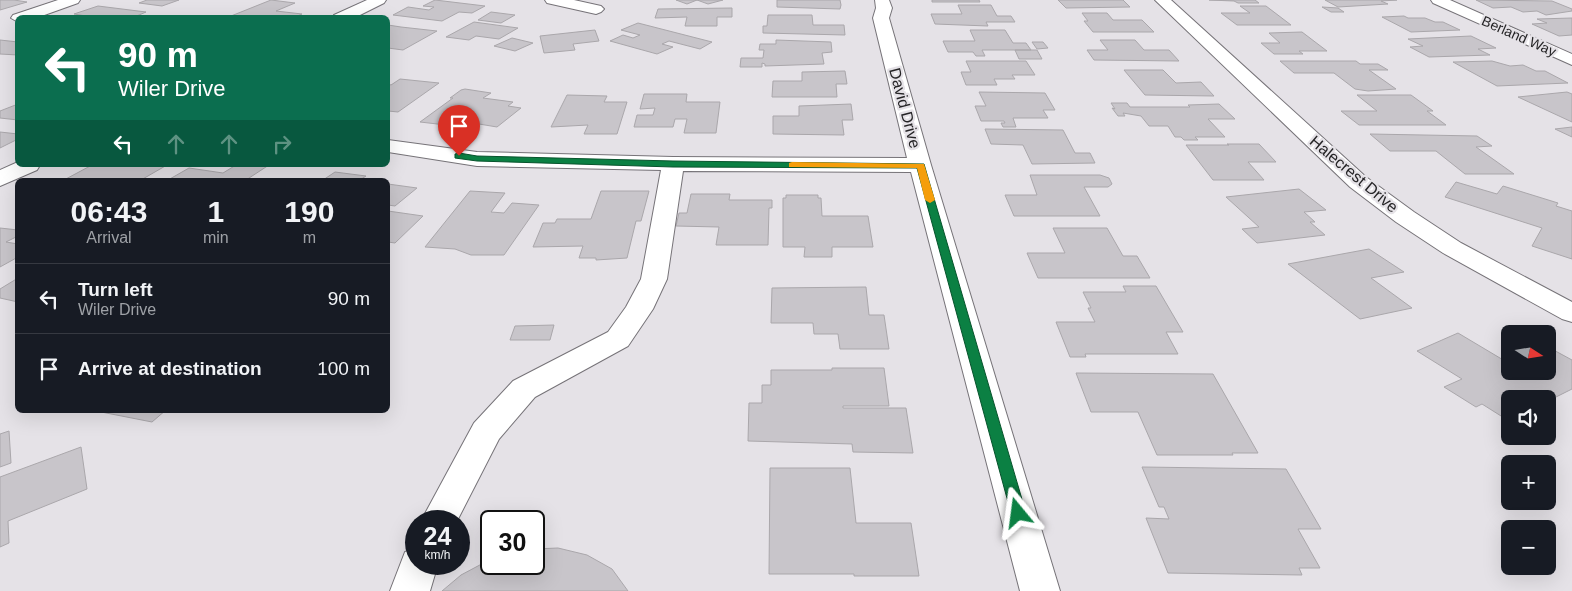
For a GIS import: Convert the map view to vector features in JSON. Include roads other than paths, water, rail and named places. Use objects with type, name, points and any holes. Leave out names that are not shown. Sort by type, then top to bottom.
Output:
[{"type":"street","points":[[26,15],[73,0]]},
{"type":"street","points":[[346,15],[378,0]]},
{"type":"street","points":[[552,0],[596,9]]},
{"type":"street","name":"David Drive","points":[[882,0],[884,8],[881,18],[920,166],[1040,591]]},
{"type":"street","name":"Halecrest Drive","points":[[1162,0],[1358,182],[1405,218],[1452,248],[1572,312]]},
{"type":"street","name":"Berland Way","points":[[1438,0],[1572,60]]},
{"type":"street","points":[[390,146],[477,159],[673,164],[920,166]]},
{"type":"street","points":[[445,510],[486,432],[524,389],[618,339],[639,308],[654,279],[673,164]]},
{"type":"street","points":[[0,180],[25,167]]},
{"type":"street","points":[[410,591],[415,575]]}]
